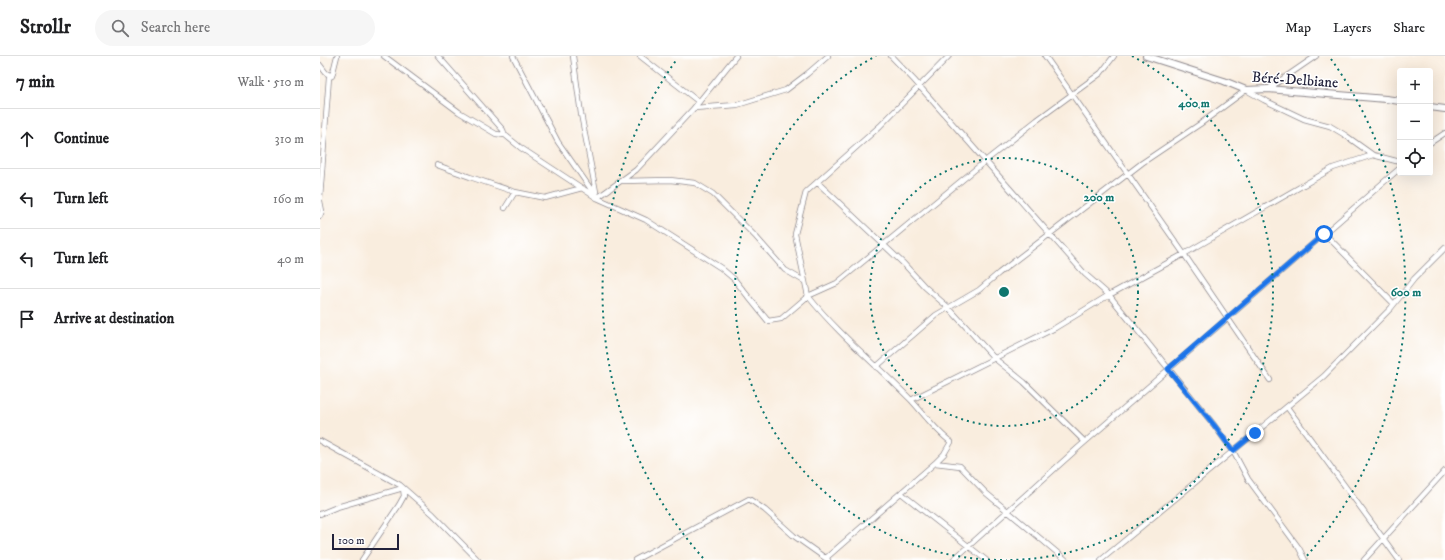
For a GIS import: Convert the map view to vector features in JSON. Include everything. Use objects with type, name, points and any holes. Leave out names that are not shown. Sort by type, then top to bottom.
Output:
[{"type":"street","points":[[320,198],[323,128],[329,78],[332,76],[337,56]]},
{"type":"street","points":[[384,56],[459,112],[496,134],[505,135]]},
{"type":"street","points":[[438,56],[503,130],[505,135],[521,148],[597,198],[646,220],[721,268],[734,279],[768,321],[780,319],[808,296],[837,283],[884,243],[1037,120],[1101,73],[1114,56]]},
{"type":"street","points":[[512,56],[558,142],[597,198]]},
{"type":"street","points":[[574,56],[581,114],[597,198]]},
{"type":"street","points":[[640,56],[699,102]]},
{"type":"street","points":[[597,198],[636,170],[694,108],[736,56]]},
{"type":"street","points":[[694,108],[737,105],[786,90],[808,74],[828,56]]},
{"type":"street","points":[[891,56],[920,86],[1085,274],[1109,295],[1214,425],[1233,451],[1248,479],[1299,548],[1305,560]]},
{"type":"street","points":[[635,560],[749,499],[765,510],[794,536],[827,559],[944,454],[951,442],[944,437],[911,400],[823,315],[808,296],[795,234],[806,192],[880,126],[949,56]]},
{"type":"street","points":[[1045,56],[1184,254],[1270,380]]},
{"type":"street","name":"Béré-Delbiane","points":[[1146,56],[1224,81],[1246,90],[1268,89],[1386,99],[1397,101]]},
{"type":"street","points":[[1268,89],[1316,56]]},
{"type":"street","points":[[320,65],[332,76]]},
{"type":"street","points":[[876,367],[936,316],[979,290],[1127,174],[1200,124],[1246,90],[1304,119],[1330,126],[1373,155],[1397,161]]},
{"type":"street","points":[[1433,107],[1445,109]]},
{"type":"street","points":[[1433,142],[1445,134]]},
{"type":"street","points":[[911,400],[1055,328],[1109,295],[1184,254],[1333,168],[1373,155]]},
{"type":"street","points":[[437,165],[515,192],[545,198],[582,188]]},
{"type":"street","points":[[953,560],[1168,369],[1397,171]]},
{"type":"street","points":[[621,181],[670,180],[695,182],[713,194],[756,237],[785,270],[804,281]]},
{"type":"street","points":[[817,182],[884,243],[925,287],[949,308],[994,358],[1024,382],[1085,442]]},
{"type":"street","points":[[505,208],[515,192]]},
{"type":"street","points":[[320,202],[322,211],[320,216]]},
{"type":"street","points":[[1324,234],[1394,304]]},
{"type":"street","points":[[1101,560],[1324,376],[1394,304],[1414,280],[1445,248]]},
{"type":"street","points":[[1287,407],[1399,560]]},
{"type":"street","points":[[320,441],[403,488],[433,514],[478,560]]},
{"type":"street","points":[[935,462],[960,466],[986,493],[1066,560]]},
{"type":"street","points":[[1364,560],[1445,471]]},
{"type":"street","points":[[320,514],[337,507],[403,488]]},
{"type":"street","points":[[362,560],[404,496],[403,488]]},
{"type":"street","points":[[901,493],[986,560]]},
{"type":"route","points":[[1255,433],[1233,451],[1214,425],[1168,369],[1324,234]]}]
